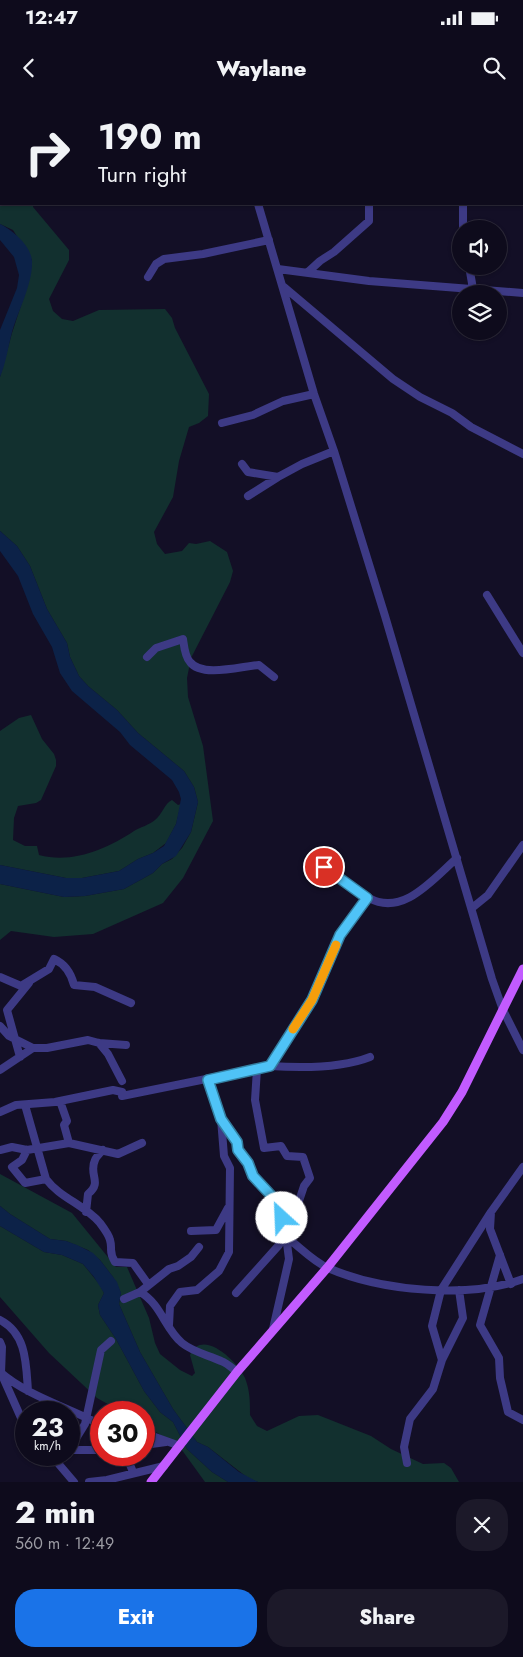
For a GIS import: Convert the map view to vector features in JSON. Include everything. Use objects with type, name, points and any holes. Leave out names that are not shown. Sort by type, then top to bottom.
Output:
[{"type":"main road","points":[[152,1482],[237,1372],[327,1268],[443,1122],[462,1092],[523,969]]},
{"type":"street","points":[[258,205],[314,394],[386,616],[503,1010],[523,1050]]},
{"type":"street","points":[[308,272],[369,221],[369,205]]},
{"type":"street","points":[[463,205],[463,220]]},
{"type":"street","points":[[148,277],[156,264],[164,259],[203,254],[269,240]]},
{"type":"street","points":[[278,269],[369,281],[452,287]]},
{"type":"street","points":[[283,287],[393,379],[420,397],[452,413],[477,431],[523,454]]},
{"type":"street","points":[[507,292],[523,293]]},
{"type":"street","points":[[222,423],[253,415],[282,400],[314,394]]},
{"type":"street","points":[[248,496],[302,464],[334,451]]},
{"type":"street","points":[[242,464],[248,472],[278,477]]},
{"type":"street","points":[[488,596],[523,653]]},
{"type":"street","points":[[147,657],[156,648],[183,639],[189,661],[196,668],[228,671],[245,666],[259,666],[274,677]]},
{"type":"street","points":[[472,908],[488,895],[523,845]]},
{"type":"street","points":[[320,859],[324,867],[367,898],[381,904],[403,902],[416,894],[457,858]]},
{"type":"street","points":[[270,1066],[312,1000],[340,935],[367,898]]},
{"type":"street","points":[[0,977],[21,986],[49,969],[54,959],[65,967],[74,985],[95,988],[132,1003]]},
{"type":"street","points":[[20,1057],[7,1010],[32,979]]},
{"type":"street","points":[[0,1026],[16,1040],[33,1048],[47,1048],[88,1040],[99,1043],[126,1044]]},
{"type":"street","points":[[99,1043],[108,1054],[122,1081]]},
{"type":"street","points":[[0,1070],[33,1048]]},
{"type":"street","points":[[0,1112],[16,1105],[60,1101],[113,1090],[122,1094],[208,1080],[270,1066],[310,1066],[360,1061],[370,1057]]},
{"type":"street","points":[[236,1293],[279,1245],[296,1221],[296,1210],[304,1186],[310,1178],[303,1157],[287,1156],[281,1146],[264,1148],[255,1100],[257,1069]]},
{"type":"street","points":[[169,1325],[170,1306],[180,1292],[197,1290],[219,1271],[229,1252],[230,1168],[224,1156],[221,1119],[208,1080]]},
{"type":"street","points":[[60,1101],[67,1121],[64,1125],[69,1143]]},
{"type":"street","points":[[26,1105],[46,1179],[52,1187],[77,1203],[101,1225],[110,1241],[109,1254],[115,1262],[133,1262],[148,1284]]},
{"type":"street","points":[[221,1119],[237,1142],[238,1150],[248,1163],[253,1176],[281,1206],[290,1259],[273,1329]]},
{"type":"street","points":[[0,1150],[12,1147],[27,1150],[69,1143],[118,1154],[142,1143]]},
{"type":"street","points":[[27,1150],[22,1160],[12,1167],[25,1183],[46,1179]]},
{"type":"street","points":[[86,1212],[88,1194],[95,1188],[96,1184],[93,1174],[95,1160],[103,1150]]},
{"type":"street","points":[[442,1360],[432,1326],[441,1290],[491,1212],[523,1167]]},
{"type":"street","points":[[191,1231],[216,1230],[230,1206]]},
{"type":"street","points":[[491,1212],[490,1229],[511,1284]]},
{"type":"street","points":[[285,1236],[327,1268],[360,1279],[424,1291],[459,1290],[511,1284],[523,1279]]},
{"type":"street","points":[[124,1299],[140,1292],[148,1284],[191,1257],[199,1247]]},
{"type":"street","points":[[500,1255],[480,1325],[499,1358],[500,1378],[508,1412],[523,1420]]},
{"type":"street","points":[[407,1463],[404,1447],[410,1419],[432,1389],[442,1360],[462,1318],[459,1290]]},
{"type":"street","points":[[140,1292],[147,1296],[181,1342],[210,1358],[222,1361],[237,1372]]},
{"type":"street","points":[[0,1320],[11,1327],[25,1351],[28,1391]]},
{"type":"street","points":[[80,1431],[86,1417],[100,1350],[111,1341]]},
{"type":"street","points":[[0,1342],[2,1347],[1,1373],[15,1404]]},
{"type":"street","points":[[1,1373],[28,1391],[90,1419]]},
{"type":"street","points":[[155,1437],[180,1446]]},
{"type":"street","points":[[155,1444],[168,1442]]},
{"type":"street","points":[[62,1466],[74,1482]]},
{"type":"street","points":[[131,1466],[133,1472]]},
{"type":"street","points":[[89,1482],[116,1480],[133,1472],[164,1466]]},
{"type":"green space","points":[[0,205],[33,205],[69,250],[69,260],[49,299],[53,311],[62,319],[73,321],[99,310],[165,309],[172,318],[175,328],[209,394],[208,416],[199,423],[189,427],[179,461],[173,497],[154,532],[157,544],[165,554],[182,551],[189,543],[196,544],[210,541],[227,552],[233,571],[230,582],[191,658],[187,678],[188,697],[203,746],[213,821],[183,878],[163,903],[93,934],[54,937],[11,931],[0,940],[0,884],[64,897],[85,896],[124,889],[153,873],[162,864],[172,859],[182,848],[191,832],[198,802],[194,787],[184,771],[138,733],[117,710],[79,676],[70,657],[67,643],[47,609],[30,566],[17,546],[0,531],[0,377],[28,284],[32,260],[13,230],[0,224]]},
{"type":"green space","points":[[31,715],[42,739],[54,754],[56,766],[41,800],[36,803],[18,806],[14,818],[13,840],[25,846],[37,846],[39,855],[64,858],[89,853],[112,844],[153,822],[172,800],[178,805],[181,804],[176,824],[166,843],[153,853],[138,859],[119,871],[82,878],[66,878],[0,865],[0,731],[19,718]]},
{"type":"green space","points":[[0,1174],[72,1213],[116,1267],[127,1267],[149,1318],[155,1343],[160,1354],[180,1370],[192,1376],[195,1373],[190,1355],[196,1347],[203,1345],[211,1346],[228,1356],[245,1378],[248,1387],[250,1415],[257,1426],[267,1431],[299,1416],[318,1415],[371,1436],[391,1449],[423,1464],[444,1463],[451,1468],[459,1482],[258,1482],[248,1478],[208,1447],[197,1442],[173,1409],[140,1352],[119,1304],[121,1293],[113,1277],[100,1260],[88,1250],[66,1241],[50,1239],[0,1206]]},
{"type":"green space","points":[[0,1226],[44,1252],[62,1255],[83,1264],[104,1293],[98,1305],[100,1315],[152,1401],[102,1401],[97,1398],[49,1353],[0,1297]]},
{"type":"green space","points":[[155,1405],[173,1422],[187,1449],[212,1472],[228,1482],[205,1482],[179,1446],[155,1432]]},
{"type":"water","points":[[0,224],[15,234],[25,244],[31,255],[32,270],[0,377],[0,330],[17,288],[19,275],[14,257],[0,240]]},
{"type":"water","points":[[0,531],[17,546],[30,566],[47,609],[67,643],[70,657],[79,676],[117,710],[138,733],[184,771],[194,787],[198,802],[191,832],[176,856],[162,864],[153,873],[124,889],[85,896],[64,897],[0,884],[0,865],[66,878],[82,878],[119,871],[164,846],[176,824],[181,799],[172,780],[130,745],[120,732],[72,691],[60,673],[52,647],[33,614],[18,576],[0,551]]},
{"type":"water","points":[[0,1206],[50,1239],[66,1241],[93,1253],[117,1282],[121,1293],[119,1304],[140,1352],[173,1409],[197,1442],[208,1447],[239,1472],[258,1482],[228,1482],[212,1472],[187,1449],[173,1422],[160,1412],[155,1405],[155,1401],[152,1401],[144,1391],[116,1339],[100,1315],[98,1305],[104,1293],[83,1264],[62,1255],[44,1252],[0,1226]]},
{"type":"slow traffic","points":[[293,1029],[312,1000],[336,945]]},
{"type":"route","points":[[282,1218],[281,1206],[253,1176],[248,1163],[238,1150],[237,1142],[221,1119],[208,1080],[270,1066],[312,1000],[340,935],[367,898],[354,886],[324,867]]}]
